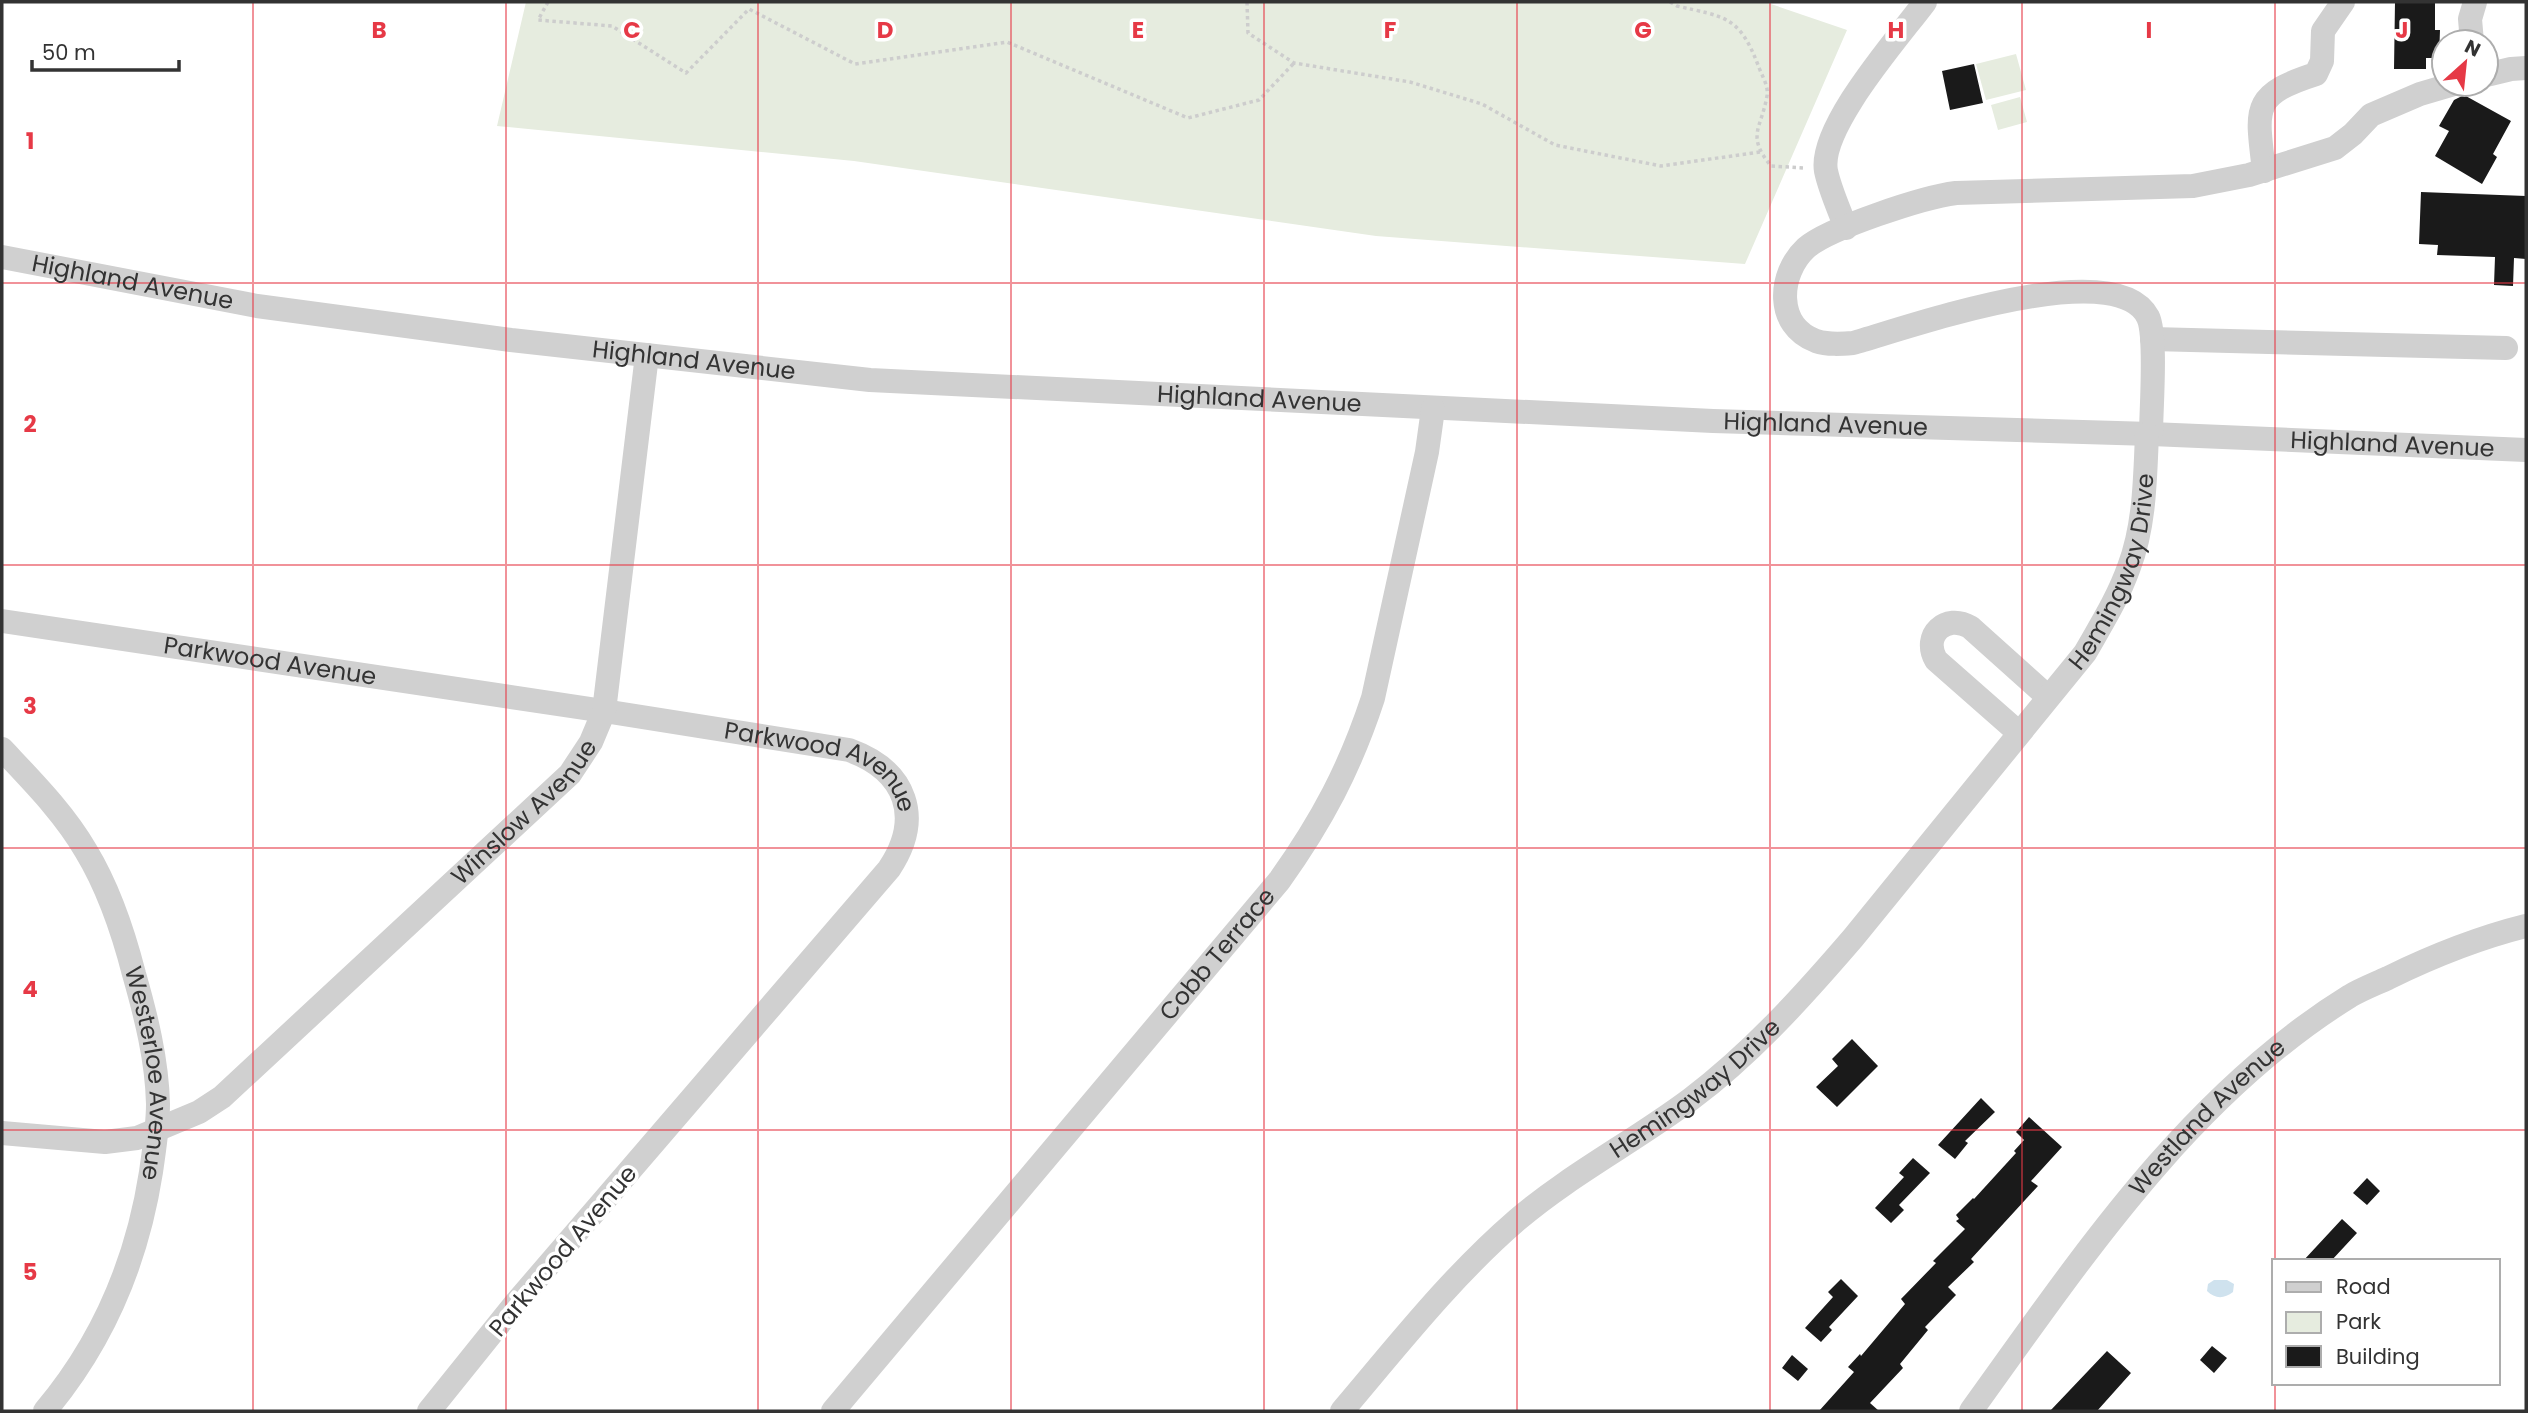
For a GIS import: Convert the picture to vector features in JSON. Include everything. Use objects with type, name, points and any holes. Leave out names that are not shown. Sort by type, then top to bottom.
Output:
[{"type":"street","points":[[1846,228],[1826,170],[1828,148],[1835,127],[1853,98],[1925,2]]},
{"type":"street","points":[[2264,171],[2259,123],[2265,99],[2281,87],[2316,74],[2322,61],[2323,31],[2343,2]]},
{"type":"street","points":[[2471,28],[2470,19],[2475,2]]},
{"type":"street","points":[[2500,72],[2526,68]]},
{"type":"street","points":[[2430,91],[2371,115],[2335,148],[2264,171],[2193,186],[1941,195],[1916,201],[1846,228],[1814,242],[1805,249],[1789,270],[1786,283],[1784,296],[1791,320],[1807,336],[1818,342],[1853,343],[2019,297],[2059,293],[2108,293],[2128,298],[2137,304],[2148,318],[2152,339],[2506,348]]},
{"type":"street","name":"Highland Avenue","points":[[2,257],[257,306],[511,340],[870,380],[1713,421],[2149,434],[2526,450]]},
{"type":"street","name":"Hemingway Drive","points":[[1342,1411],[1445,1289],[1481,1252],[1556,1190],[1690,1100],[1757,1042],[1844,948],[2085,653],[2130,566],[2141,520],[2149,434],[2152,339]]},
{"type":"street","name":"Winslow Avenue","points":[[2,1133],[105,1142],[137,1138],[199,1112],[222,1097],[570,774],[591,742],[604,711],[647,355]]},
{"type":"street","name":"Cobb Terrace","points":[[833,1411],[1279,881],[1321,819],[1352,755],[1373,698],[1427,452],[1433,409]]},
{"type":"street","name":"Parkwood Avenue","points":[[2,621],[849,750],[881,767],[897,783],[908,808],[908,826],[903,844],[889,869],[516,1304],[429,1411]]},
{"type":"street","name":"Hemingway Drive","points":[[2020,733],[1936,660],[1931,646],[1936,631],[1948,622],[1956,621],[1970,627],[2049,697]]},
{"type":"street","name":"Westerloe Avenue","points":[[2,749],[69,825],[101,879],[120,924],[139,990],[153,1055],[158,1107],[157,1130],[138,1236],[126,1274],[112,1309],[83,1361],[45,1411]]},
{"type":"street","name":"Westland Avenue","points":[[1971,1411],[2064,1280],[2113,1217],[2168,1153],[2257,1064],[2308,1024],[2352,995],[2405,969],[2487,936],[2526,926]]},
{"type":"path","points":[[548,2],[538,20],[612,26],[686,73],[749,9],[855,64],[1007,42],[1188,118],[1259,100],[1294,63]]},
{"type":"path","points":[[1247,2],[1248,33],[1294,63],[1410,82],[1482,104],[1555,145],[1661,166],[1760,152]]},
{"type":"path","points":[[1670,2],[1727,18],[1749,42],[1768,92],[1756,139],[1760,152],[1771,166],[1826,170]]},
{"type":"green space","points":[[526,2],[1765,2],[1847,30],[1745,264],[1376,236],[854,161],[497,126]]},
{"type":"green space","points":[[2016,54],[2026,90],[1986,100],[1976,64]]},
{"type":"green space","points":[[2020,97],[2027,122],[1998,130],[1991,105]]},
{"type":"water","points":[[2214,1280],[2227,1280],[2234,1284],[2233,1292],[2226,1296],[2213,1296],[2207,1291],[2208,1284]]},
{"type":"building","points":[[2395,2],[2435,2],[2435,28],[2430,28],[2430,58],[2426,58],[2426,69],[2394,69]]},
{"type":"building","points":[[1974,64],[1983,103],[1950,110],[1942,71]]},
{"type":"building","points":[[2469,98],[2511,121],[2493,154],[2497,157],[2482,184],[2435,156],[2449,131],[2439,126],[2454,100]]},
{"type":"building","points":[[2421,192],[2526,196],[2526,259],[2514,258],[2513,286],[2494,285],[2495,257],[2437,255],[2438,245],[2419,244]]},
{"type":"building","points":[[1852,1039],[1878,1066],[1837,1107],[1816,1087],[1838,1066],[1832,1059]]},
{"type":"building","points":[[1981,1098],[1995,1112],[1965,1141],[1968,1143],[1955,1159],[1938,1145]]},
{"type":"building","points":[[2029,1117],[2062,1147],[2031,1181],[2038,1186],[1971,1259],[1974,1262],[1948,1287],[1956,1295],[1925,1327],[1928,1330],[1900,1364],[1903,1368],[1870,1403],[1879,1411],[1819,1411],[1854,1372],[1848,1367],[1860,1354],[1861,1356],[1905,1304],[1901,1299],[1965,1229],[1956,1221],[1959,1219],[1956,1215],[2016,1153],[2014,1151],[2024,1140],[2016,1132]]},
{"type":"building","points":[[1913,1158],[1930,1173],[1899,1205],[1904,1210],[1891,1223],[1875,1208],[1904,1177],[1899,1173]]},
{"type":"building","points":[[2367,1178],[2380,1191],[2367,1205],[2353,1193]]},
{"type":"building","points":[[2342,1219],[2357,1233],[2333,1259],[2305,1259]]},
{"type":"building","points":[[1841,1279],[1858,1296],[1829,1327],[1832,1330],[1821,1342],[1805,1328],[1833,1297],[1828,1292]]},
{"type":"building","points":[[2212,1346],[2227,1358],[2214,1373],[2200,1360]]},
{"type":"building","points":[[2107,1351],[2131,1373],[2097,1411],[2050,1411]]},
{"type":"building","points":[[1792,1355],[1808,1369],[1798,1381],[1782,1368]]}]
